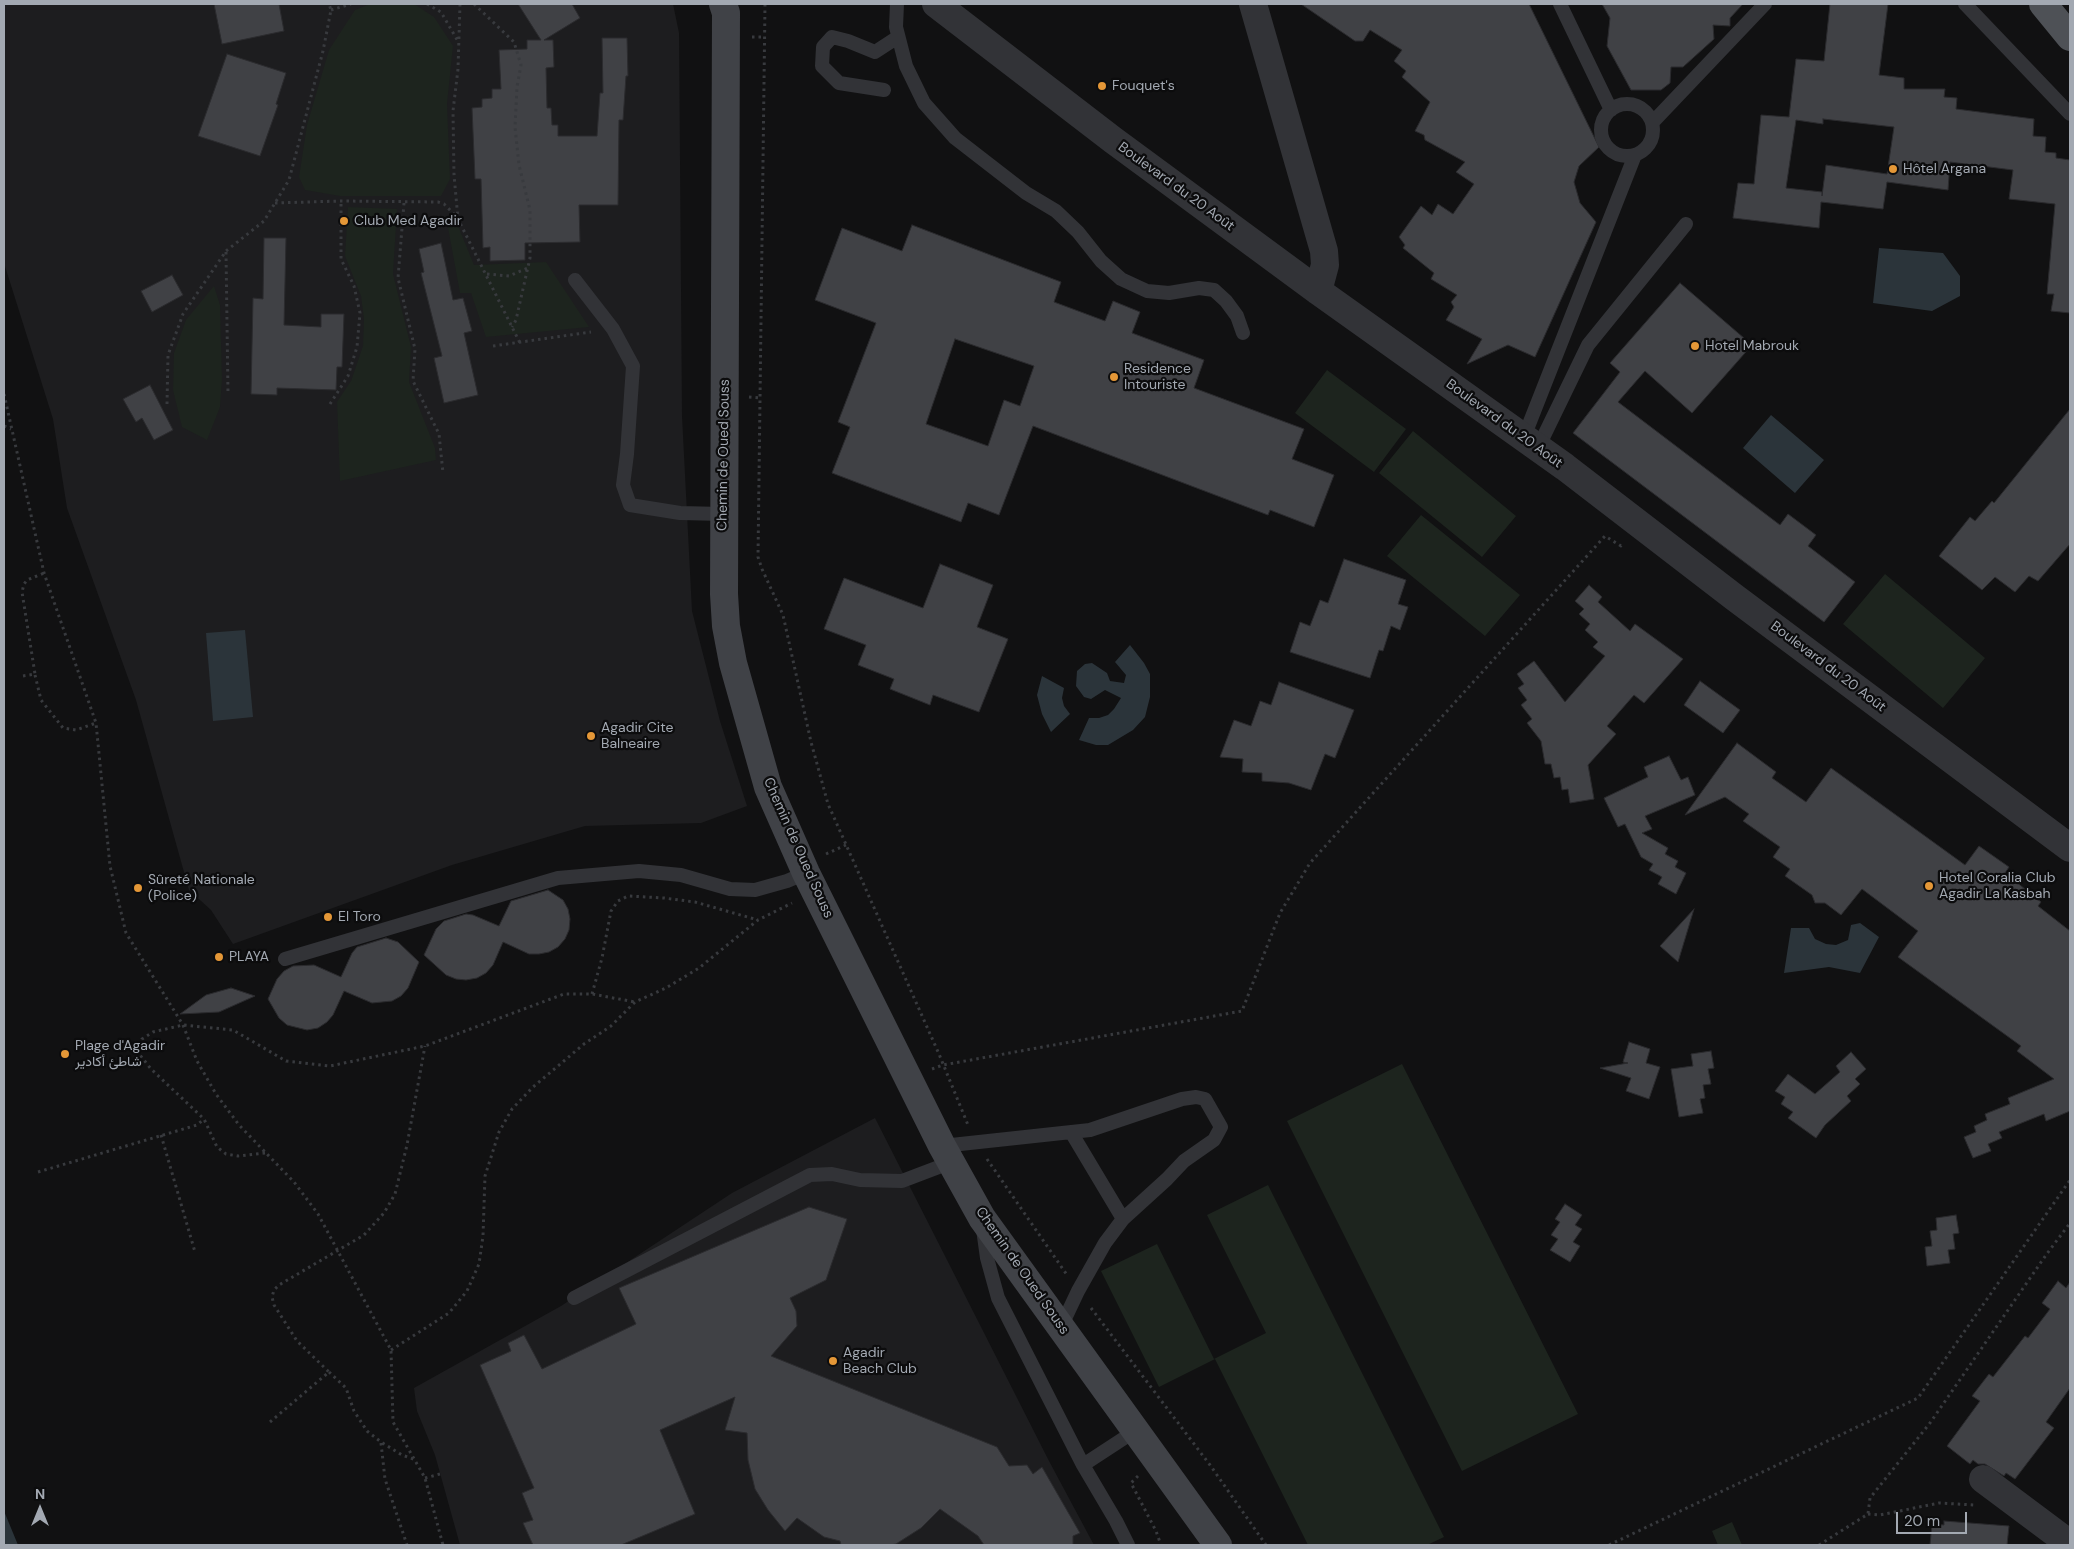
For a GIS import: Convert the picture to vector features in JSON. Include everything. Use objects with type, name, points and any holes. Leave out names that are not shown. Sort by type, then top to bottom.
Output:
[{"type":"main road","points":[[2043,4],[2070,37]]},
{"type":"street","name":"Boulevard du 20 Août","points":[[936,4],[1113,140],[1318,291],[1531,442],[2070,848]]},
{"type":"street","points":[[1254,4],[1324,251],[1325,264],[1318,291]]},
{"type":"street","name":"Chemin de Oued Souss","points":[[726,7],[724,594],[726,626],[733,663],[768,787],[806,873],[908,1078],[982,1218],[1218,1545]]},
{"type":"street","points":[[1983,1479],[2070,1544]]},
{"type":"lane","points":[[897,4],[896,27],[906,66],[924,103],[955,138],[1026,193],[1056,211],[1121,279],[1147,291],[1169,293],[1199,288],[1214,290],[1226,301],[1237,316],[1243,333]]},
{"type":"lane","points":[[1560,4],[1611,110]]},
{"type":"lane","points":[[1652,123],[1766,4]]},
{"type":"lane","points":[[1965,4],[2070,114]]},
{"type":"lane","points":[[884,90],[839,83],[822,66],[823,47],[832,37],[848,40],[862,48],[875,52],[898,37]]},
{"type":"lane","points":[[1630,104],[1640,108],[1648,114],[1652,123],[1653,133],[1650,143],[1644,150],[1635,155],[1624,156],[1615,153],[1607,146],[1602,137],[1603,122],[1611,110],[1620,105],[1630,104]]},
{"type":"lane","points":[[1531,442],[1635,155]]},
{"type":"lane","points":[[1531,442],[1588,345],[1686,224]]},
{"type":"lane","points":[[575,280],[613,329],[633,366],[623,484],[630,505],[680,514],[723,514]]},
{"type":"lane","points":[[285,959],[558,878],[639,872],[681,875],[730,888],[755,890],[787,881],[806,873]]},
{"type":"lane","points":[[574,1298],[810,1175],[832,1174],[860,1180],[902,1181],[947,1154],[975,1141],[1090,1130],[1182,1099],[1196,1097],[1206,1099],[1221,1127],[1214,1140],[1184,1161],[1167,1180],[1123,1219],[1106,1243],[1078,1291],[1061,1326]]},
{"type":"lane","points":[[1072,1132],[1123,1219]]},
{"type":"lane","points":[[982,1218],[987,1258],[998,1298],[1083,1464],[1128,1545]]},
{"type":"lane","points":[[1083,1464],[1135,1431]]},
{"type":"path","points":[[167,404],[168,355],[183,314],[226,252],[264,220],[289,180],[323,51],[331,10],[330,4]]},
{"type":"path","points":[[331,10],[351,4]]},
{"type":"path","points":[[427,4],[441,12],[459,43]]},
{"type":"path","points":[[458,219],[454,175],[453,111],[458,70],[460,4]]},
{"type":"path","points":[[474,4],[514,42],[521,65],[516,87],[515,127],[519,165],[530,210],[530,258],[516,320],[512,328]]},
{"type":"path","points":[[765,4],[758,557],[783,615],[811,742],[828,804],[975,1141],[1078,1291],[1210,1465],[1266,1545]]},
{"type":"path","points":[[275,203],[341,201],[438,202],[444,204],[458,219],[520,343]]},
{"type":"path","points":[[330,404],[348,376],[358,347],[360,313],[354,286],[341,259],[341,201]]},
{"type":"path","points":[[404,203],[398,278],[415,349],[414,381],[439,434],[443,473]]},
{"type":"path","points":[[226,252],[228,394]]},
{"type":"path","points":[[486,274],[509,276],[528,268]]},
{"type":"path","points":[[493,346],[613,329]]},
{"type":"path","points":[[4,394],[44,573],[96,723],[110,866],[126,933],[183,1025],[197,1060],[216,1094],[239,1125],[294,1182],[318,1214],[391,1350],[393,1422],[425,1478],[443,1545]]},
{"type":"path","points":[[4,426],[12,429]]},
{"type":"path","points":[[908,1078],[943,1064],[1242,1011],[1280,913],[1310,863],[1605,536],[1621,546],[1637,523]]},
{"type":"path","points":[[44,573],[27,580],[22,592],[41,700],[63,728],[76,730],[96,723]]},
{"type":"path","points":[[24,676],[35,674]]},
{"type":"path","points":[[592,994],[602,958],[611,912],[618,901],[628,896],[694,902],[758,920]]},
{"type":"path","points":[[391,1350],[448,1313],[467,1291],[479,1264],[483,1236],[485,1176],[499,1132],[512,1108],[533,1087],[584,1044],[611,1026],[635,1002],[666,988],[699,968],[758,920],[791,904],[795,898]]},
{"type":"path","points":[[266,1153],[238,1156],[226,1154],[217,1147],[204,1119],[151,1069],[140,1055],[139,1046],[146,1035],[183,1025],[233,1030],[286,1061],[330,1066],[425,1046],[564,994],[592,994],[635,1002]]},
{"type":"path","points":[[416,1460],[402,1455],[367,1431],[354,1411],[346,1388],[297,1341],[274,1305],[272,1297],[274,1290],[279,1285],[364,1235],[384,1213],[395,1194],[407,1145],[425,1046]]},
{"type":"path","points":[[38,1172],[197,1125],[204,1119]]},
{"type":"path","points":[[161,1136],[195,1252]]},
{"type":"path","points":[[1609,1545],[1918,1398],[2070,1180]]},
{"type":"path","points":[[1868,1514],[1870,1498],[1930,1423],[2070,1223]]},
{"type":"path","points":[[270,1422],[329,1372]]},
{"type":"path","points":[[381,1442],[385,1479],[407,1545]]},
{"type":"path","points":[[425,1478],[440,1474]]},
{"type":"path","points":[[1140,1474],[1131,1483],[1156,1531],[1161,1545]]},
{"type":"path","points":[[1819,1545],[1868,1514],[1880,1515],[1939,1503],[1955,1503],[1991,1508],[2020,1506]]},
{"type":"shaded area","points":[[4,4],[673,4],[679,33],[682,416],[692,611],[720,721],[747,806],[701,823],[585,826],[452,865],[233,944],[211,910],[189,890],[136,700],[67,508],[53,419],[4,263]]},
{"type":"shaded area","points":[[370,4],[414,4],[434,17],[453,46],[447,104],[450,179],[441,196],[340,196],[305,190],[299,177],[307,125],[329,50],[355,10]]},
{"type":"shaded area","points":[[348,207],[397,209],[393,274],[411,347],[409,382],[435,448],[436,460],[340,481],[337,402],[351,381],[363,346],[364,319],[361,296],[345,256]]},
{"type":"shaded area","points":[[456,221],[474,265],[546,262],[589,327],[486,337],[471,293],[460,293],[447,222]]},
{"type":"shaded area","points":[[1879,248],[1943,253],[1960,276],[1960,296],[1932,311],[1873,303]]},
{"type":"shaded area","points":[[214,286],[220,305],[222,379],[220,407],[207,440],[182,427],[173,390],[174,353],[186,320]]},
{"type":"shaded area","points":[[1327,370],[1406,429],[1374,472],[1295,413]]},
{"type":"shaded area","points":[[1771,415],[1824,460],[1795,493],[1743,448]]},
{"type":"shaded area","points":[[1413,431],[1516,516],[1482,557],[1379,473]]},
{"type":"shaded area","points":[[1421,515],[1520,595],[1485,636],[1387,556]]},
{"type":"shaded area","points":[[1885,574],[1985,658],[1943,708],[1843,624]]},
{"type":"shaded area","points":[[245,630],[253,717],[213,721],[206,633]]},
{"type":"shaded area","points":[[1130,645],[1150,674],[1150,697],[1145,717],[1133,730],[1108,745],[1096,745],[1079,740],[1089,718],[1099,718],[1108,715],[1121,698],[1105,690],[1091,699],[1084,697],[1076,686],[1077,671],[1085,664],[1092,663],[1107,673],[1110,681],[1124,683],[1126,675],[1115,662]]},
{"type":"shaded area","points":[[1042,676],[1064,688],[1062,698],[1064,706],[1070,714],[1051,732],[1042,714],[1037,695]]},
{"type":"shaded area","points":[[1860,923],[1879,937],[1860,973],[1829,967],[1784,973],[1791,928],[1809,928],[1815,939],[1826,944],[1836,945],[1848,940],[1851,925]]},
{"type":"shaded area","points":[[1402,1064],[1578,1414],[1462,1471],[1287,1121]]},
{"type":"shaded area","points":[[875,1118],[1049,1461],[1094,1545],[460,1545],[435,1455],[417,1411],[414,1388],[561,1306],[732,1193]]},
{"type":"shaded area","points":[[1268,1185],[1444,1537],[1427,1545],[1308,1545],[1215,1359],[1159,1387],[1101,1271],[1157,1244],[1214,1359],[1266,1333],[1207,1215]]},
{"type":"shaded area","points":[[4,1511],[18,1545],[4,1545]]},
{"type":"shaded area","points":[[1732,1522],[1742,1545],[1718,1545],[1712,1531]]},
{"type":"building","points":[[214,4],[279,4],[284,31],[222,44]]},
{"type":"building","points":[[518,4],[572,4],[580,18],[544,40],[553,40],[554,67],[546,68],[547,108],[551,108],[552,125],[558,125],[558,136],[597,136],[600,93],[603,93],[602,38],[627,38],[628,76],[626,76],[623,120],[619,120],[618,205],[579,205],[580,242],[525,243],[525,260],[490,261],[490,247],[483,248],[481,179],[475,179],[472,108],[482,107],[482,99],[492,98],[492,89],[501,89],[499,50],[527,49],[527,40],[541,40]]},
{"type":"building","points":[[1301,4],[1529,4],[1599,147],[1579,166],[1574,182],[1580,203],[1596,222],[1535,357],[1508,345],[1467,364],[1482,339],[1446,320],[1454,307],[1451,302],[1457,295],[1431,279],[1434,273],[1403,248],[1405,245],[1399,237],[1421,206],[1432,215],[1438,204],[1453,214],[1474,184],[1456,172],[1465,162],[1425,140],[1424,135],[1415,131],[1430,102],[1402,77],[1406,71],[1394,61],[1402,50],[1370,30],[1363,41],[1355,41]]},
{"type":"building","points":[[1602,4],[1743,4],[1730,18],[1730,26],[1713,25],[1714,39],[1683,67],[1671,67],[1670,83],[1661,90],[1631,90],[1607,46],[1610,18]]},
{"type":"building","points":[[1830,4],[1888,4],[1879,75],[1904,78],[1904,89],[1945,89],[1944,97],[1957,98],[1956,109],[2034,119],[2033,136],[2046,137],[2045,152],[2056,153],[2056,158],[2070,160],[2070,313],[2051,311],[2054,294],[2047,294],[2055,204],[2009,199],[2013,170],[1950,162],[1948,190],[1887,182],[1883,209],[1821,202],[1819,228],[1733,218],[1738,183],[1754,184],[1761,115],[1789,117],[1796,59],[1824,61]],"holes":[[[1823,119],[1894,127],[1887,174],[1826,165],[1822,196],[1822,192],[1786,188],[1796,120],[1823,124]]]},
{"type":"building","points":[[227,54],[286,73],[276,104],[278,105],[260,156],[198,136]]},
{"type":"building","name":"Residence Intouriste","points":[[912,225],[1061,282],[1054,302],[1105,321],[1113,301],[1140,312],[1132,333],[1204,360],[1194,388],[1304,429],[1292,459],[1334,475],[1314,527],[1270,510],[1268,515],[1033,426],[999,515],[968,503],[961,522],[832,473],[850,427],[838,422],[876,323],[815,300],[842,228],[902,251]],"holes":[[[955,339],[1034,366],[1020,406],[1004,400],[988,446],[926,424]]]},
{"type":"building","points":[[264,238],[286,238],[284,325],[321,327],[321,314],[344,314],[342,367],[337,367],[336,390],[277,388],[277,395],[251,394],[253,298],[263,299]]},
{"type":"building","points":[[441,243],[453,300],[463,298],[472,331],[464,333],[478,395],[444,403],[434,358],[442,356],[421,273],[424,272],[419,249]]},
{"type":"building","points":[[172,275],[183,295],[152,312],[141,291]]},
{"type":"building","points":[[1680,283],[1752,345],[1692,413],[1645,371],[1618,402],[1780,525],[1788,514],[1816,535],[1808,546],[1855,582],[1824,622],[1573,433],[1620,372],[1610,363]]},
{"type":"building","points":[[150,385],[173,430],[154,440],[142,418],[136,422],[123,399]]},
{"type":"building","points":[[2070,409],[2070,544],[2038,581],[2029,576],[2015,592],[1995,577],[1982,590],[1939,556],[1970,517],[1975,521],[1992,501],[1994,503]]},
{"type":"building","points":[[1344,559],[1406,580],[1398,604],[1408,607],[1400,630],[1391,626],[1383,651],[1379,650],[1370,678],[1290,652],[1300,622],[1310,626],[1320,600],[1328,603]]},
{"type":"building","points":[[940,564],[993,585],[977,627],[1008,639],[979,712],[933,695],[930,705],[890,689],[894,679],[858,665],[866,645],[824,629],[844,578],[923,608]]},
{"type":"building","points":[[1589,585],[1602,597],[1598,602],[1630,631],[1635,624],[1683,659],[1644,703],[1634,695],[1607,726],[1616,734],[1588,765],[1594,799],[1570,803],[1568,789],[1562,790],[1560,777],[1554,778],[1551,764],[1545,764],[1541,741],[1527,723],[1532,719],[1521,705],[1527,700],[1518,688],[1524,684],[1517,674],[1534,661],[1565,702],[1605,656],[1593,647],[1598,642],[1585,630],[1590,624],[1579,614],[1584,609],[1575,601]]},
{"type":"building","points":[[1700,681],[1740,710],[1723,733],[1684,705]]},
{"type":"building","points":[[1279,682],[1354,710],[1335,758],[1325,754],[1311,790],[1289,783],[1262,781],[1262,773],[1242,772],[1243,759],[1220,757],[1234,720],[1251,726],[1260,701],[1271,705]]},
{"type":"building","points":[[1737,743],[1776,772],[1772,778],[1806,802],[1831,768],[1965,865],[1979,846],[2009,867],[2005,873],[2041,902],[2038,906],[2070,931],[2070,1111],[2046,1121],[2044,1114],[1999,1132],[2002,1138],[1988,1144],[1991,1151],[1973,1158],[1964,1137],[1976,1132],[1974,1126],[1987,1120],[1985,1114],[2010,1104],[2008,1098],[2054,1079],[2017,1051],[2021,1046],[1898,957],[1918,931],[1862,889],[1841,915],[1825,903],[1815,903],[1812,895],[1785,876],[1790,869],[1773,857],[1780,847],[1743,821],[1749,814],[1725,797],[1685,815]]},
{"type":"building","points":[[1669,756],[1681,780],[1688,777],[1695,795],[1645,816],[1652,829],[1642,833],[1668,848],[1665,854],[1678,861],[1675,867],[1686,873],[1676,894],[1658,884],[1662,877],[1649,870],[1653,864],[1641,857],[1625,824],[1618,827],[1604,798],[1648,777],[1644,767]]},
{"type":"building","points":[[548,890],[563,900],[568,909],[570,919],[569,930],[565,939],[558,947],[549,952],[529,954],[503,942],[493,965],[486,973],[477,978],[466,980],[446,975],[424,955],[436,929],[444,921],[466,914],[499,926],[511,901]]},
{"type":"building","points":[[1694,909],[1678,962],[1660,946]]},
{"type":"building","points":[[386,938],[398,942],[419,962],[408,988],[401,996],[392,1001],[372,1003],[344,991],[333,1015],[327,1022],[318,1028],[307,1030],[287,1025],[279,1018],[268,999],[277,979],[284,971],[293,966],[314,965],[341,977],[352,953],[357,947]]},
{"type":"building","points":[[231,988],[255,996],[219,1012],[180,1014],[206,995]]},
{"type":"building","points":[[1629,1042],[1650,1049],[1646,1063],[1660,1067],[1649,1099],[1626,1091],[1631,1078],[1600,1068],[1628,1063],[1623,1062]]},
{"type":"building","points":[[1711,1051],[1714,1068],[1708,1069],[1711,1084],[1703,1085],[1705,1098],[1700,1099],[1703,1113],[1679,1117],[1671,1069],[1693,1066],[1691,1054]]},
{"type":"building","points":[[1851,1052],[1866,1069],[1855,1079],[1860,1084],[1847,1096],[1851,1101],[1825,1125],[1816,1138],[1788,1118],[1793,1112],[1781,1104],[1785,1097],[1775,1091],[1788,1074],[1815,1094],[1840,1072],[1836,1066]]},
{"type":"building","points":[[1565,1204],[1582,1215],[1575,1225],[1582,1229],[1573,1242],[1580,1246],[1570,1262],[1550,1250],[1558,1239],[1551,1235],[1560,1222],[1555,1219]]},
{"type":"building","points":[[809,1207],[847,1219],[826,1280],[790,1298],[796,1311],[797,1326],[771,1356],[997,1447],[1009,1466],[1027,1465],[1033,1474],[1042,1467],[1080,1533],[1073,1536],[1073,1545],[984,1545],[978,1536],[940,1509],[921,1528],[896,1544],[890,1545],[841,1545],[840,1541],[824,1537],[797,1518],[785,1531],[768,1510],[755,1489],[748,1460],[747,1433],[725,1430],[735,1397],[660,1430],[695,1514],[621,1545],[533,1545],[523,1523],[533,1520],[522,1493],[534,1488],[480,1365],[511,1351],[508,1343],[524,1335],[542,1369],[636,1324],[619,1288]]},
{"type":"building","points":[[1956,1215],[1959,1233],[1953,1234],[1955,1249],[1948,1250],[1950,1263],[1927,1266],[1925,1247],[1932,1246],[1930,1231],[1937,1230],[1936,1218]]},
{"type":"building","points":[[2058,1281],[2066,1288],[2070,1282],[2070,1388],[2046,1422],[2054,1428],[2015,1479],[2006,1473],[2004,1476],[1985,1464],[1978,1464],[1973,1460],[1970,1464],[1947,1446],[1980,1401],[1972,1396],[1989,1374],[1993,1377],[2025,1336],[2028,1338],[2050,1309],[2042,1303]]},
{"type":"building","points":[[1944,1521],[2009,1526],[2007,1545],[1930,1545],[1932,1524],[1944,1525]]},
{"type":"place","name":"Fouquet's","points":[[1102,86]]},
{"type":"place","name":"Hôtel Argana","points":[[1893,169]]},
{"type":"place","name":"Club Med Agadir","points":[[344,221]]},
{"type":"place","name":"Hotel Mabrouk","points":[[1695,346]]},
{"type":"place","name":"Residence Intouriste","points":[[1114,377]]},
{"type":"place","name":"Agadir Cite Balneaire","points":[[591,736]]},
{"type":"place","name":"Hotel Coralia Club Agadir La Kasbah","points":[[1929,886]]},
{"type":"place","name":"Sûreté Nationale (Police)","points":[[138,888]]},
{"type":"place","name":"El Toro","points":[[328,917]]},
{"type":"place","name":"PLAYA","points":[[219,957]]},
{"type":"place","name":"Plage d'Agadir شاطئ أكادير","points":[[65,1054]]},
{"type":"place","name":"Agadir Beach Club","points":[[833,1361]]}]
